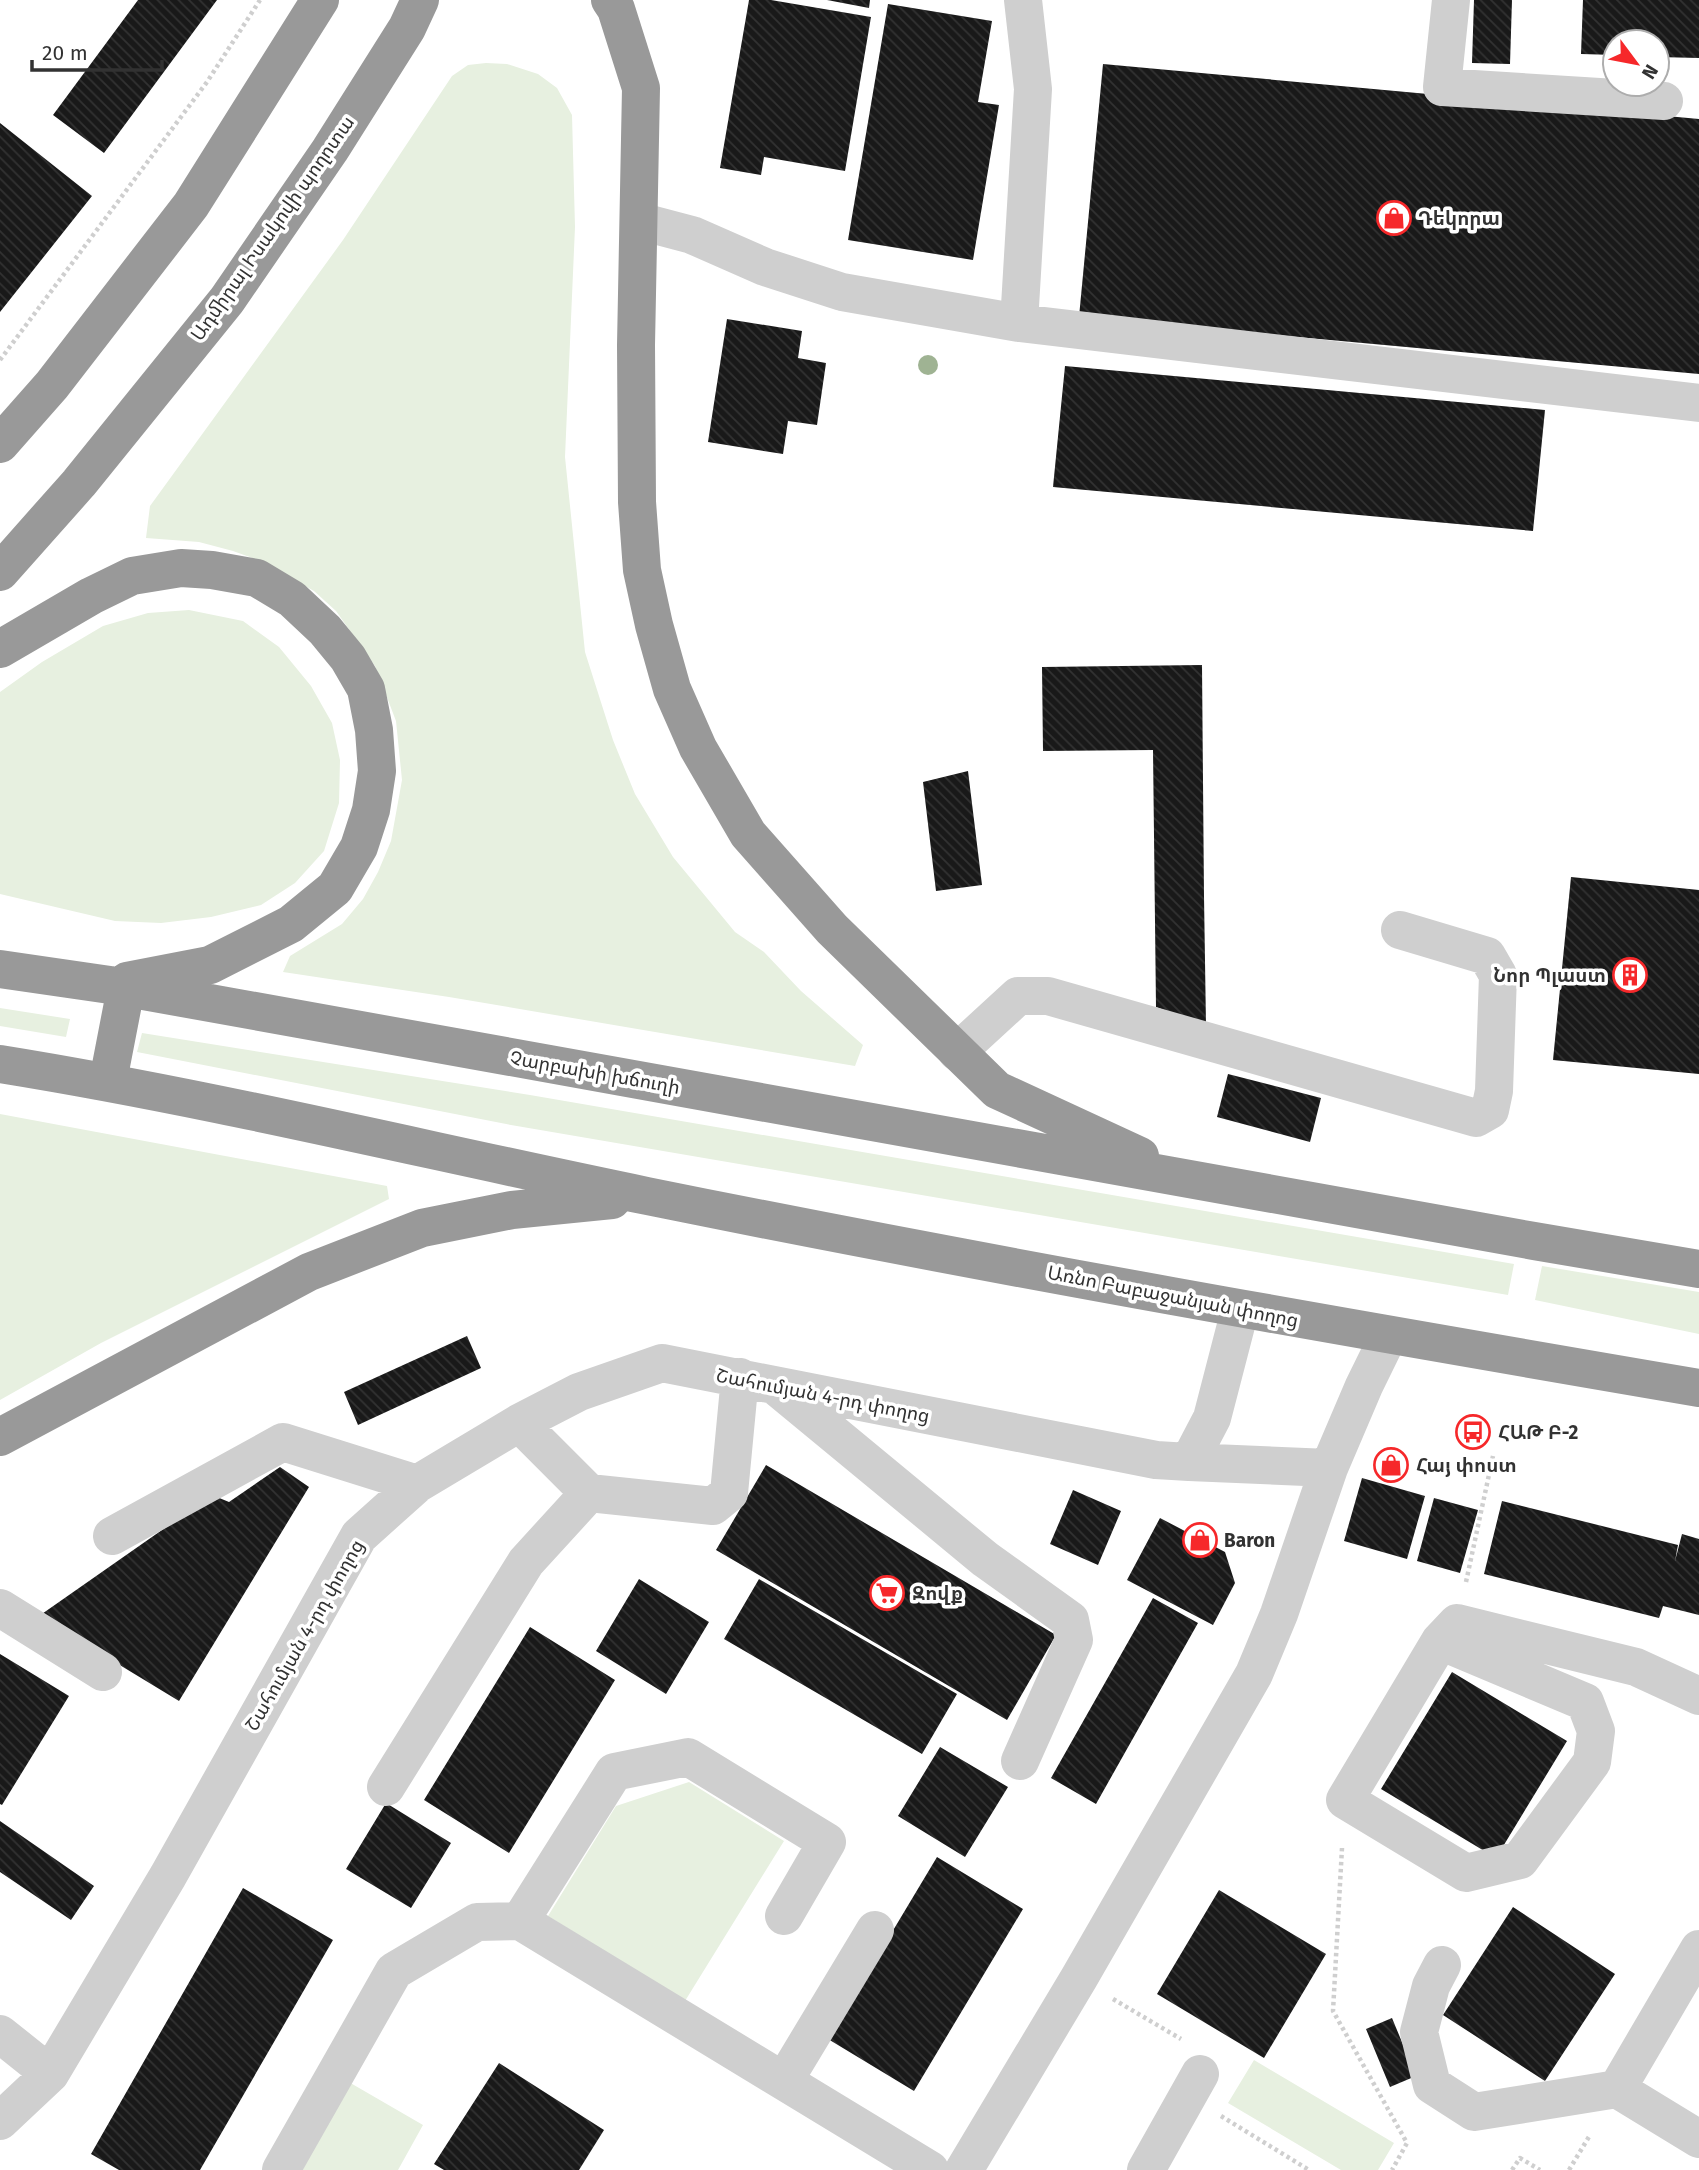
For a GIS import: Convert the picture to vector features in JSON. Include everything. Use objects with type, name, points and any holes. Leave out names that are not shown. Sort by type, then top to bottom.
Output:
[{"type":"highway","points":[[0,444],[52,385],[191,205],[320,0]]},
{"type":"highway","name":"Ադմիրալ Իսակովի պողոտա","points":[[0,572],[79,483],[227,300],[330,150],[407,28],[419,0]]},
{"type":"highway","points":[[610,0],[616,9],[642,88],[636,358],[637,502],[641,556],[653,625],[672,689],[698,748],[748,834],[832,929],[997,1090],[1190,1179],[1699,1269]]},
{"type":"highway","points":[[0,649],[91,596],[132,576],[181,568],[212,570],[257,578],[292,600],[325,629],[348,658],[366,690],[374,730],[377,771],[371,810],[359,847],[335,888],[291,924],[211,965],[118,987],[108,1082]]},
{"type":"highway","name":"Չարբախի խճուղի","points":[[0,969],[118,987],[1190,1179]]},
{"type":"highway","points":[[0,1064],[108,1082],[649,1196]]},
{"type":"highway","points":[[0,1437],[309,1272],[422,1228],[512,1210],[649,1196]]},
{"type":"highway","name":"Առնո Բաբաջանյան փողոց","points":[[649,1196],[1240,1310],[1699,1388]]},
{"type":"street","points":[[1019,323],[1033,89],[1023,0]]},
{"type":"street","points":[[1451,0],[1442,87],[1664,101]]},
{"type":"street","points":[[639,221],[692,235],[765,267],[842,292],[1019,323],[1699,403]]},
{"type":"street","points":[[957,1052],[1018,996],[1048,996],[1476,1118],[1490,1110],[1494,1091],[1499,975],[1487,956],[1400,930]]},
{"type":"street","points":[[1189,1462],[1212,1418],[1240,1310]]},
{"type":"street","points":[[964,2170],[1079,1979],[1254,1674],[1279,1614],[1329,1468],[1364,1386],[1390,1335]]},
{"type":"street","name":"Շահումյան 4-րդ փողոց","points":[[0,2120],[50,2074],[168,1877],[359,1536],[417,1485],[519,1423],[579,1392],[663,1363],[1156,1460],[1329,1468]]},
{"type":"street","points":[[519,1423],[589,1493],[713,1506],[729,1493],[757,1381],[985,1559],[1070,1620],[1074,1640],[1020,1761]]},
{"type":"street","points":[[112,1536],[283,1442],[417,1485]]},
{"type":"street","points":[[386,1787],[526,1562],[589,1493]]},
{"type":"street","points":[[0,1608],[103,1672]]},
{"type":"street","points":[[1440,1641],[1585,1702],[1595,1731],[1592,1762],[1520,1860],[1466,1873],[1345,1800],[1440,1641],[1457,1623],[1636,1667],[1699,1696]]},
{"type":"street","points":[[520,1921],[614,1772],[688,1756],[827,1842],[784,1916]]},
{"type":"street","points":[[281,2170],[394,1971],[477,1922],[520,1921],[930,2170]]},
{"type":"street","points":[[784,2081],[875,1930]]},
{"type":"street","points":[[1617,2088],[1699,1949]]},
{"type":"street","points":[[1442,1965],[1432,1986],[1419,2032],[1432,2085],[1474,2112],[1617,2088],[1699,2139]]},
{"type":"street","points":[[0,2035],[50,2074]]},
{"type":"street","points":[[1146,2170],[1200,2074]]},
{"type":"path","points":[[0,360],[207,82],[260,0]]},
{"type":"path","points":[[1463,1591],[1493,1456]]},
{"type":"path","points":[[1345,1800],[1333,2011],[1407,2143],[1392,2170]]},
{"type":"path","points":[[1512,2170],[1520,2158],[1540,2170]]},
{"type":"green space","points":[[507,64],[538,74],[557,88],[572,115],[575,227],[565,457],[585,652],[613,740],[635,794],[673,857],[735,932],[764,952],[801,991],[863,1045],[855,1066],[449,997],[283,972],[290,956],[342,924],[363,899],[378,872],[391,841],[402,780],[396,721],[375,666],[336,611],[314,591],[261,561],[233,551],[199,542],[146,538],[150,506],[343,240],[452,76],[468,65]]},
{"type":"green space","points":[[189,610],[243,621],[279,647],[311,686],[332,723],[340,760],[339,803],[324,851],[295,883],[261,905],[211,917],[161,923],[115,921],[0,894],[0,692],[42,662],[103,626],[148,613]]},
{"type":"green space","points":[[0,1008],[70,1019],[66,1037],[0,1026]]},
{"type":"green space","points":[[142,1033],[530,1095],[1514,1264],[1508,1295],[511,1125],[137,1052]]},
{"type":"green space","points":[[0,1114],[387,1186],[389,1199],[101,1343],[0,1400]]},
{"type":"green space","points":[[1542,1266],[1699,1292],[1699,1334],[1535,1300]]},
{"type":"green space","points":[[689,1782],[784,1841],[685,2001],[548,1916],[616,1806]]},
{"type":"green space","points":[[1254,2060],[1394,2143],[1378,2170],[1341,2170],[1228,2103]]},
{"type":"green space","points":[[347,2081],[423,2125],[398,2170],[297,2170]]},
{"type":"building","points":[[138,0],[217,0],[104,153],[53,115]]},
{"type":"building","points":[[749,0],[771,0],[871,17],[845,171],[764,157],[761,175],[720,168]]},
{"type":"building","points":[[827,0],[870,0],[869,8]]},
{"type":"building","points":[[1474,0],[1512,0],[1510,64],[1472,63]]},
{"type":"building","points":[[1583,0],[1699,0],[1699,58],[1671,57],[1671,28],[1601,28],[1601,55],[1581,54]]},
{"type":"building","points":[[888,4],[992,21],[978,102],[999,105],[973,260],[848,240]]},
{"type":"building","name":"Դեկորա","points":[[1103,64],[1699,119],[1699,374],[1079,317]]},
{"type":"building","points":[[0,123],[92,196],[0,312]]},
{"type":"building","points":[[727,319],[802,331],[798,358],[826,363],[817,425],[788,421],[783,454],[708,442]]},
{"type":"building","points":[[1065,366],[1545,410],[1533,531],[1053,487]]},
{"type":"building","points":[[1202,665],[1206,1026],[1156,1007],[1153,750],[1043,751],[1042,667]]},
{"type":"building","points":[[968,771],[982,885],[936,891],[923,782]]},
{"type":"building","name":"Նոր Պլաստ","points":[[1571,877],[1699,890],[1699,1074],[1553,1060]]},
{"type":"building","points":[[1228,1074],[1321,1098],[1310,1142],[1217,1117]]},
{"type":"building","points":[[467,1336],[481,1368],[358,1425],[344,1392]]},
{"type":"building","points":[[766,1465],[1056,1635],[1007,1720],[716,1550]]},
{"type":"building","points":[[280,1467],[309,1487],[179,1701],[39,1616],[212,1495],[229,1502]]},
{"type":"building","points":[[1362,1478],[1425,1496],[1407,1559],[1344,1541]]},
{"type":"building","points":[[1073,1490],[1121,1511],[1098,1565],[1050,1544]]},
{"type":"building","points":[[1434,1498],[1478,1510],[1460,1573],[1417,1561]]},
{"type":"building","points":[[1502,1501],[1678,1545],[1675,1561],[1682,1534],[1699,1539],[1699,1615],[1663,1606],[1659,1618],[1484,1574]]},
{"type":"building","points":[[1160,1518],[1225,1552],[1235,1583],[1213,1625],[1127,1580]]},
{"type":"building","points":[[639,1579],[709,1622],[666,1694],[596,1651]]},
{"type":"building","points":[[759,1579],[957,1694],[922,1754],[724,1639]]},
{"type":"building","points":[[1153,1598],[1198,1623],[1096,1804],[1051,1778]]},
{"type":"building","points":[[530,1627],[615,1680],[509,1853],[424,1800]]},
{"type":"building","points":[[0,1654],[69,1696],[2,1805],[0,1804]]},
{"type":"building","points":[[1452,1672],[1567,1741],[1496,1858],[1381,1789]]},
{"type":"building","points":[[940,1747],[1008,1787],[965,1857],[898,1816]]},
{"type":"building","points":[[386,1803],[451,1843],[411,1908],[346,1869]]},
{"type":"building","points":[[0,1821],[94,1886],[71,1920],[0,1872]]},
{"type":"building","points":[[937,1857],[1023,1909],[914,2091],[828,2039]]},
{"type":"building","points":[[243,1888],[333,1940],[200,2170],[119,2170],[91,2154]]},
{"type":"building","points":[[1219,1890],[1326,1954],[1264,2058],[1157,1994]]},
{"type":"building","points":[[1513,1907],[1615,1974],[1545,2081],[1443,2015]]},
{"type":"building","points":[[1392,2018],[1416,2076],[1390,2087],[1366,2029]]},
{"type":"building","points":[[499,2063],[604,2130],[579,2170],[444,2170],[434,2164]]},
{"type":"place","name":"Դեկորա","points":[[1394,218]]},
{"type":"place","name":"Նոր Պլաստ","points":[[1630,975]]},
{"type":"place","name":"ՀԱԹ Բ-2","points":[[1473,1432]]},
{"type":"place","name":"Հայ փոստ","points":[[1391,1465]]},
{"type":"place","name":"Baron","points":[[1200,1540]]},
{"type":"place","name":"Զովք","points":[[887,1593]]}]
